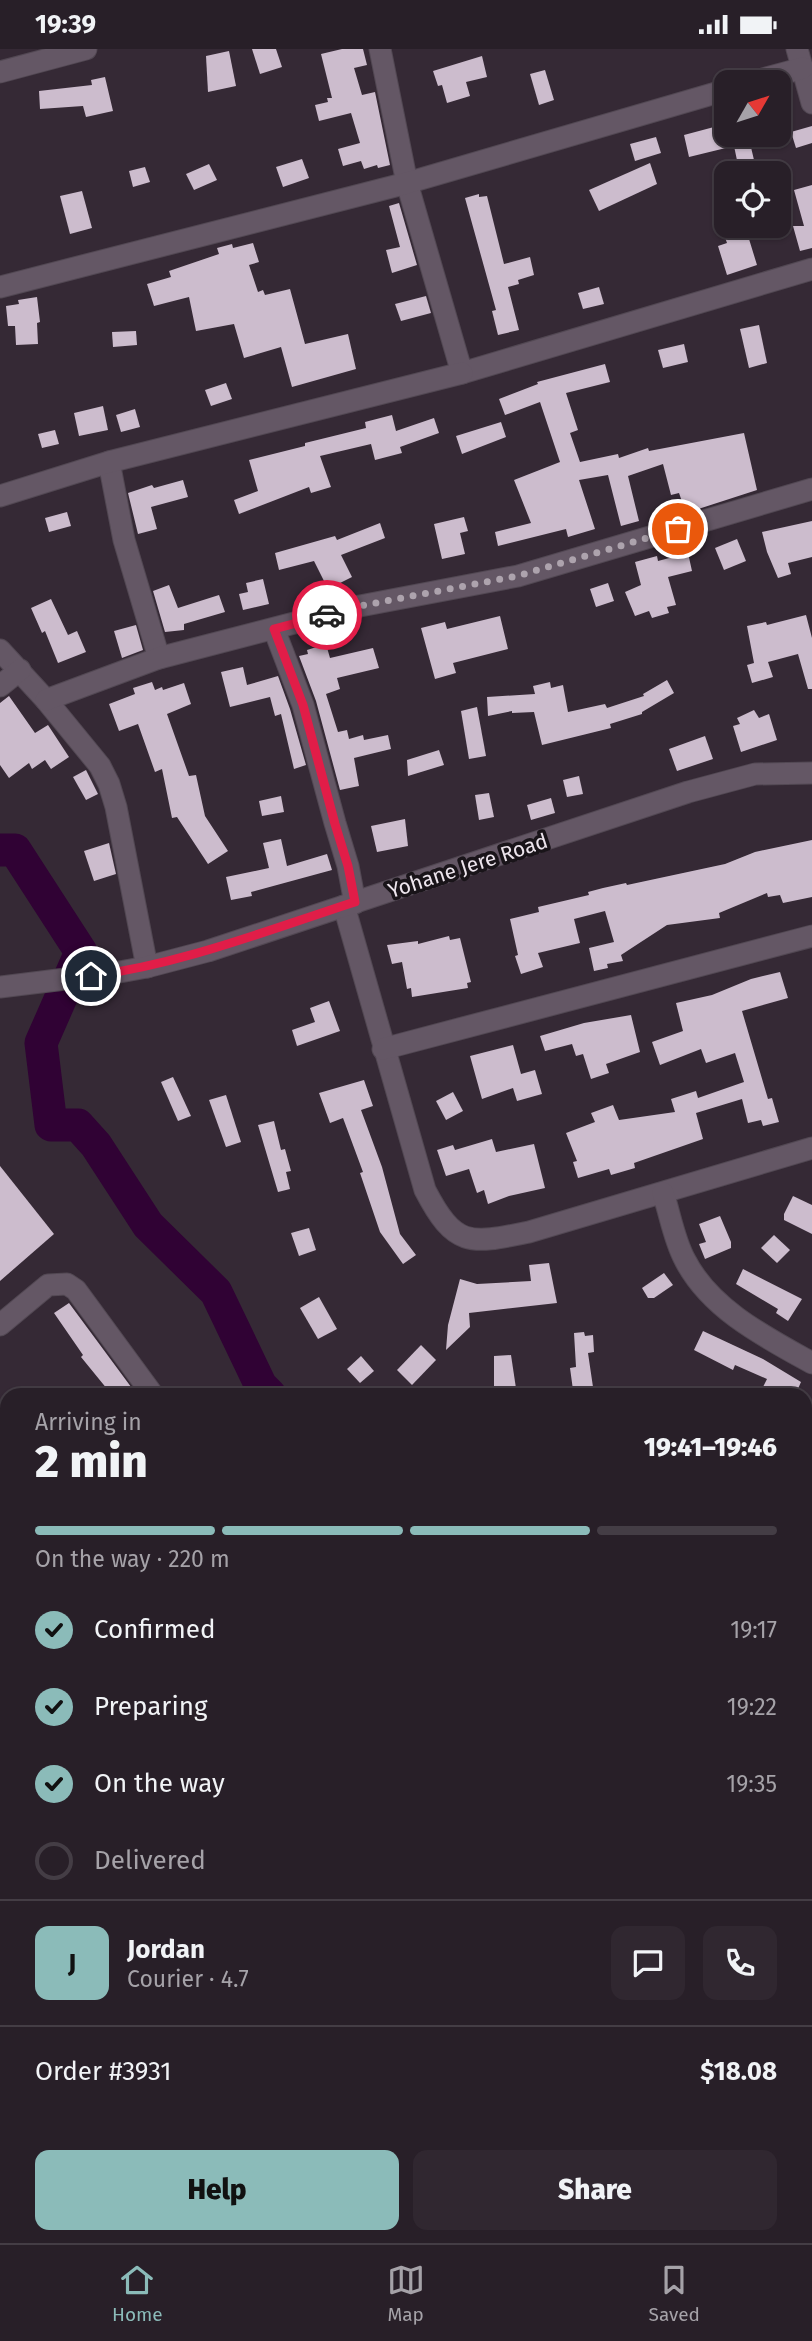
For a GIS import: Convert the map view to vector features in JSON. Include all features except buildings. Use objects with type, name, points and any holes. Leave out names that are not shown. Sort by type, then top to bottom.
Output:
[{"type":"street","points":[[0,72],[86,49]]},
{"type":"street","points":[[380,49],[407,183],[462,373]]},
{"type":"street","points":[[776,70],[800,58],[812,103]]},
{"type":"street","points":[[0,286],[407,183],[714,93]]},
{"type":"street","points":[[0,496],[109,462],[462,373],[812,269]]},
{"type":"street","points":[[109,462],[124,540],[159,658]]},
{"type":"street","points":[[46,700],[159,658],[360,606],[517,576],[812,489]]},
{"type":"street","points":[[274,629],[303,705],[348,866],[350,904],[383,1049],[425,1190],[449,1227],[464,1237],[484,1241],[529,1232],[812,1148]]},
{"type":"street","points":[[0,650],[46,700],[100,766],[109,784],[116,807],[146,967]]},
{"type":"street","points":[[0,686],[20,670]]},
{"type":"street","name":"Yohane Jere Road","points":[[0,987],[146,967],[208,951],[688,792],[755,774],[812,773]]},
{"type":"street","points":[[383,1049],[812,936]]},
{"type":"street","points":[[663,1193],[684,1259],[712,1298],[767,1338],[812,1363]]},
{"type":"street","points":[[0,1325],[48,1286],[67,1284],[76,1290],[148,1388]]},
{"type":"waterway","points":[[0,850],[15,850],[81,952],[41,1043],[51,1125],[78,1125],[96,1145],[148,1225],[216,1292],[263,1388]]},
{"type":"way so far","points":[[327,615],[360,606],[517,576],[678,529]]},
{"type":"route","points":[[91,976],[146,967],[208,951],[355,902],[348,866],[303,705],[274,629],[327,615]]}]
